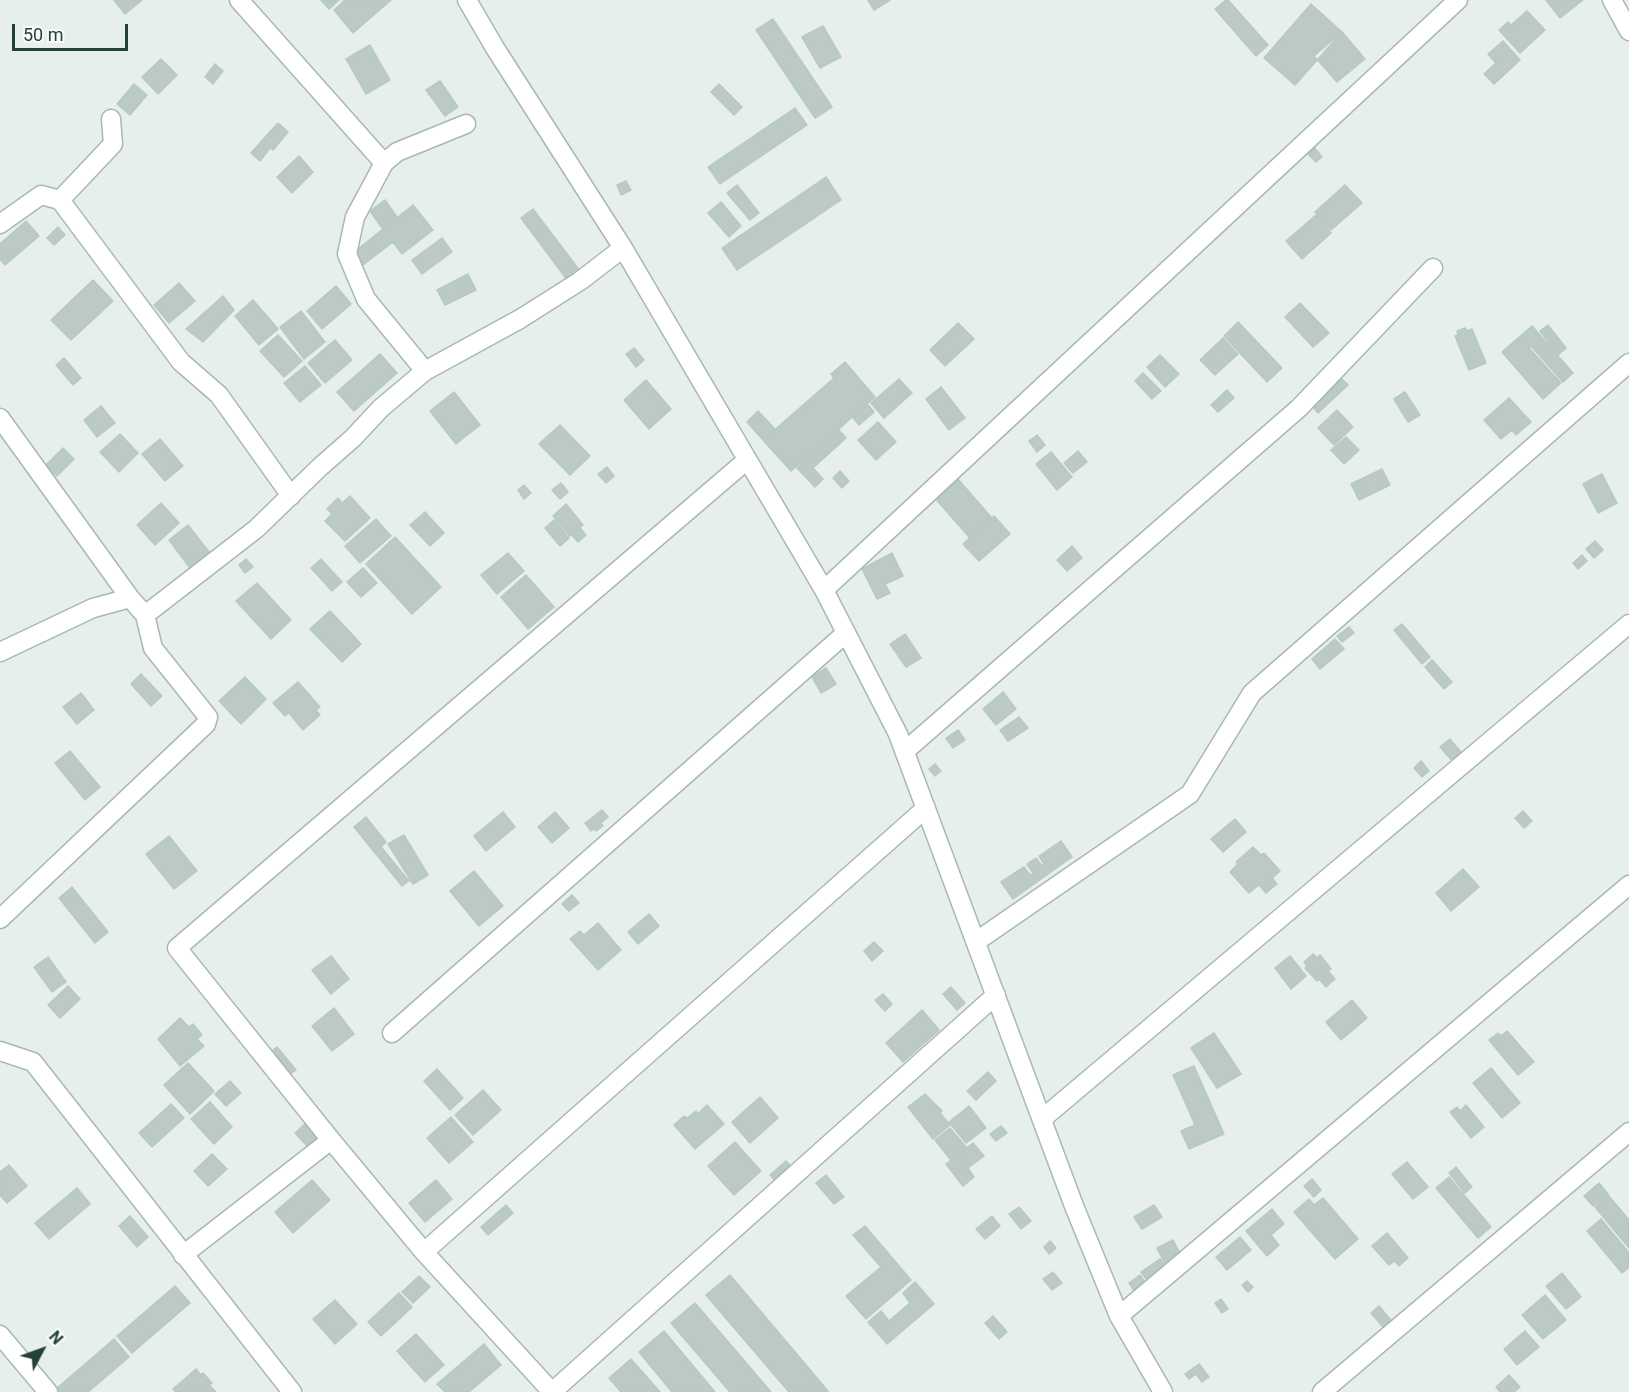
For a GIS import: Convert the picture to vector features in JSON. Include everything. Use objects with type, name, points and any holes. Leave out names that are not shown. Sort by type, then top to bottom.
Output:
[{"type":"street","points":[[239,0],[384,162]]},
{"type":"street","points":[[467,0],[495,48],[623,248],[824,590],[898,734],[1074,1206],[1119,1316],[1163,1392]]},
{"type":"street","points":[[824,590],[1458,0]]},
{"type":"street","points":[[1612,0],[1629,31]]},
{"type":"street","points":[[60,200],[112,144],[111,119]]},
{"type":"street","points":[[425,371],[366,299],[346,254],[355,217],[384,162],[397,152],[466,124]]},
{"type":"street","points":[[0,224],[41,195],[60,200],[181,362],[219,395],[291,496]]},
{"type":"street","points":[[145,615],[256,529],[353,438],[381,408],[425,371],[520,319],[580,281],[623,248]]},
{"type":"street","points":[[905,751],[1299,408],[1433,268]]},
{"type":"street","points":[[977,941],[1190,794],[1252,693],[1629,363]]},
{"type":"street","points":[[0,418],[130,598],[145,615],[153,648],[177,681],[208,717],[206,724],[0,919]]},
{"type":"street","points":[[747,460],[177,948],[424,1252],[552,1392],[996,995]]},
{"type":"street","points":[[0,652],[93,608],[130,598]]},
{"type":"street","points":[[1042,1119],[1629,624]]},
{"type":"street","points":[[392,1033],[846,633]]},
{"type":"street","points":[[424,1252],[926,808]]},
{"type":"street","points":[[1119,1316],[1629,885]]},
{"type":"street","points":[[0,1052],[33,1062],[292,1392]]},
{"type":"street","points":[[1322,1392],[1629,1132]]},
{"type":"street","points":[[183,1255],[331,1140]]},
{"type":"street","points":[[0,1335],[48,1392]]},
{"type":"building","points":[[114,0],[142,0],[125,14]]},
{"type":"building","points":[[321,0],[339,0],[329,9]]},
{"type":"building","points":[[345,0],[391,0],[353,33],[334,10]]},
{"type":"building","points":[[868,0],[890,0],[874,10]]},
{"type":"building","points":[[1226,0],[1268,45],[1256,56],[1215,9]]},
{"type":"building","points":[[1546,0],[1583,0],[1560,18]]},
{"type":"building","points":[[1311,4],[1342,32],[1295,85],[1264,58]]},
{"type":"building","points":[[1527,11],[1545,30],[1520,53],[1499,30],[1508,22],[1511,25]]},
{"type":"building","points":[[773,19],[832,107],[815,118],[756,30]]},
{"type":"building","points":[[823,26],[841,57],[820,68],[802,37]]},
{"type":"building","points":[[1342,32],[1365,59],[1337,82],[1314,56]]},
{"type":"building","points":[[1503,41],[1520,60],[1494,84],[1484,74],[1496,63],[1488,54]]},
{"type":"building","points":[[370,45],[390,80],[366,94],[346,59]]},
{"type":"building","points":[[161,59],[177,75],[158,94],[142,77]]},
{"type":"building","points":[[215,64],[223,71],[213,84],[205,77]]},
{"type":"building","points":[[440,81],[458,107],[445,116],[426,90]]},
{"type":"building","points":[[134,84],[147,95],[130,115],[117,104]]},
{"type":"building","points":[[719,84],[742,107],[734,115],[711,92]]},
{"type":"building","points":[[795,108],[807,125],[720,184],[708,167]]},
{"type":"building","points":[[278,123],[288,132],[273,150],[270,148],[260,161],[251,153]]},
{"type":"building","points":[[1314,147],[1322,157],[1316,162],[1307,153]]},
{"type":"building","points":[[299,156],[313,172],[292,193],[277,177]]},
{"type":"building","points":[[826,177],[841,200],[737,270],[722,248]]},
{"type":"building","points":[[626,181],[631,190],[621,195],[617,185]]},
{"type":"building","points":[[737,185],[759,213],[750,220],[727,193]]},
{"type":"building","points":[[1345,185],[1362,203],[1331,230],[1315,212]]},
{"type":"building","points":[[385,200],[397,217],[382,228],[370,211]]},
{"type":"building","points":[[721,202],[741,226],[729,237],[708,213]]},
{"type":"building","points":[[413,205],[433,230],[402,254],[393,242],[363,265],[353,253]]},
{"type":"building","points":[[533,209],[580,271],[568,281],[521,218]]},
{"type":"building","points":[[1316,215],[1331,233],[1302,259],[1286,241]]},
{"type":"building","points":[[26,221],[39,236],[5,265],[0,259],[0,244]]},
{"type":"building","points":[[58,227],[65,235],[54,245],[47,238]]},
{"type":"building","points":[[442,238],[452,252],[422,274],[412,260]]},
{"type":"building","points":[[468,274],[476,290],[445,305],[437,290]]},
{"type":"building","points":[[93,280],[113,301],[71,340],[51,320]]},
{"type":"building","points":[[179,283],[195,301],[169,323],[154,305]]},
{"type":"building","points":[[336,286],[351,304],[322,329],[307,311]]},
{"type":"building","points":[[223,296],[234,310],[203,342],[186,329]]},
{"type":"building","points":[[253,300],[278,329],[259,345],[235,316]]},
{"type":"building","points":[[1300,303],[1329,333],[1313,347],[1285,317]]},
{"type":"building","points":[[301,311],[325,342],[304,359],[280,327]]},
{"type":"building","points":[[1238,322],[1282,368],[1267,382],[1224,336]]},
{"type":"building","points":[[958,323],[974,339],[945,366],[930,350]]},
{"type":"building","points":[[1548,325],[1566,348],[1558,355],[1540,331]]},
{"type":"building","points":[[1532,326],[1573,373],[1563,382],[1531,346],[1529,348],[1561,383],[1543,399],[1502,352]]},
{"type":"building","points":[[1465,328],[1467,331],[1472,329],[1486,363],[1469,370],[1455,336],[1458,335],[1457,331]]},
{"type":"building","points":[[278,335],[302,361],[284,377],[260,351]]},
{"type":"building","points":[[1223,338],[1238,354],[1215,375],[1200,360]]},
{"type":"building","points":[[335,340],[352,360],[325,383],[308,363]]},
{"type":"building","points":[[634,348],[644,360],[636,367],[626,354]]},
{"type":"building","points":[[380,354],[397,373],[354,411],[337,392]]},
{"type":"building","points":[[1160,355],[1179,374],[1165,387],[1147,367]]},
{"type":"building","points":[[64,358],[81,378],[73,385],[56,365]]},
{"type":"building","points":[[845,362],[875,397],[791,471],[763,440],[834,378],[831,374]]},
{"type":"building","points":[[305,366],[321,385],[300,402],[284,383]]},
{"type":"building","points":[[1143,373],[1161,391],[1152,399],[1135,381]]},
{"type":"building","points":[[899,379],[912,393],[884,418],[871,403]]},
{"type":"building","points":[[1342,379],[1348,385],[1318,413],[1312,406]]},
{"type":"building","points":[[646,380],[671,409],[649,429],[624,400]]},
{"type":"building","points":[[941,387],[965,418],[949,430],[926,399]]},
{"type":"building","points":[[1227,390],[1234,398],[1218,412],[1211,405]]},
{"type":"building","points":[[454,392],[480,425],[456,444],[430,411]]},
{"type":"building","points":[[1405,392],[1420,415],[1408,422],[1394,399]]},
{"type":"building","points":[[1509,398],[1531,422],[1516,435],[1512,430],[1501,439],[1484,420]]},
{"type":"building","points":[[868,405],[874,412],[859,425],[853,418]]},
{"type":"building","points":[[101,406],[115,423],[97,437],[84,420]]},
{"type":"building","points":[[1337,410],[1353,427],[1334,445],[1318,428]]},
{"type":"building","points":[[758,411],[775,429],[763,440],[747,422]]},
{"type":"building","points":[[878,422],[896,442],[876,460],[858,440]]},
{"type":"building","points":[[560,425],[590,456],[570,475],[539,444]]},
{"type":"building","points":[[838,429],[846,438],[813,468],[823,479],[815,487],[797,468]]},
{"type":"building","points":[[120,434],[138,453],[119,472],[100,452]]},
{"type":"building","points":[[1037,435],[1045,445],[1037,452],[1029,441]]},
{"type":"building","points":[[1346,437],[1359,450],[1344,464],[1331,450]]},
{"type":"building","points":[[160,439],[183,466],[165,481],[142,454]]},
{"type":"building","points":[[63,448],[74,459],[57,476],[46,465]]},
{"type":"building","points":[[1078,451],[1087,462],[1073,473],[1064,463]]},
{"type":"building","points":[[1051,452],[1072,477],[1057,490],[1036,464]]},
{"type":"building","points":[[607,467],[614,476],[606,483],[598,474]]},
{"type":"building","points":[[1382,469],[1390,485],[1359,500],[1351,484]]},
{"type":"building","points":[[840,471],[849,481],[842,488],[833,478]]},
{"type":"building","points":[[1602,474],[1617,503],[1598,513],[1583,484]]},
{"type":"building","points":[[957,478],[991,517],[969,537],[935,498]]},
{"type":"building","points":[[561,483],[568,492],[560,499],[552,490]]},
{"type":"building","points":[[524,485],[531,493],[524,499],[518,490]]},
{"type":"building","points":[[350,496],[370,518],[345,541],[325,521],[332,514],[327,509],[338,498],[342,503]]},
{"type":"building","points":[[161,503],[179,523],[155,545],[137,525]]},
{"type":"building","points":[[566,504],[583,525],[570,536],[553,516]]},
{"type":"building","points":[[425,512],[444,533],[430,546],[410,525]]},
{"type":"building","points":[[994,516],[1010,534],[979,561],[963,544]]},
{"type":"building","points":[[376,519],[391,536],[360,563],[345,546]]},
{"type":"building","points":[[554,520],[569,538],[560,546],[545,528]]},
{"type":"building","points":[[188,525],[213,557],[193,572],[169,540]]},
{"type":"building","points":[[580,528],[586,535],[578,542],[572,535]]},
{"type":"building","points":[[395,537],[441,587],[412,614],[366,564]]},
{"type":"building","points":[[1595,541],[1603,550],[1594,558],[1586,549]]},
{"type":"building","points":[[1072,546],[1082,558],[1067,571],[1057,560]]},
{"type":"building","points":[[508,553],[524,571],[497,594],[481,575]]},
{"type":"building","points":[[892,553],[903,576],[885,584],[890,593],[877,599],[862,569]]},
{"type":"building","points":[[1582,555],[1587,561],[1578,569],[1573,563]]},
{"type":"building","points":[[246,559],[253,567],[245,573],[239,565]]},
{"type":"building","points":[[321,559],[342,582],[332,591],[311,568]]},
{"type":"building","points":[[363,568],[377,583],[361,597],[347,582]]},
{"type":"building","points":[[526,575],[554,607],[528,629],[501,597]]},
{"type":"building","points":[[257,583],[291,620],[271,639],[236,601]]},
{"type":"building","points":[[330,611],[361,644],[342,662],[310,629]]},
{"type":"building","points":[[1402,624],[1430,657],[1422,664],[1394,630]]},
{"type":"building","points":[[1349,627],[1354,633],[1342,642],[1337,636]]},
{"type":"building","points":[[905,634],[921,658],[906,667],[890,644]]},
{"type":"building","points":[[1335,639],[1344,649],[1320,669],[1312,659]]},
{"type":"building","points":[[1432,660],[1452,682],[1444,689],[1425,667]]},
{"type":"building","points":[[826,668],[836,684],[821,693],[812,677]]},
{"type":"building","points":[[141,674],[162,696],[151,706],[131,684]]},
{"type":"building","points":[[245,677],[266,699],[241,724],[219,701]]},
{"type":"building","points":[[298,682],[320,707],[316,710],[320,715],[303,730],[289,713],[285,716],[273,703]]},
{"type":"building","points":[[1003,692],[1016,709],[996,725],[983,709]]},
{"type":"building","points":[[81,693],[94,710],[77,724],[63,707]]},
{"type":"building","points":[[1019,717],[1028,728],[1008,741],[1000,730]]},
{"type":"building","points":[[958,730],[965,740],[953,748],[946,738]]},
{"type":"building","points":[[1450,739],[1465,757],[1456,765],[1440,747]]},
{"type":"building","points":[[70,751],[100,787],[85,800],[55,763]]},
{"type":"building","points":[[1421,761],[1429,771],[1422,777],[1414,768]]},
{"type":"building","points":[[935,764],[941,771],[935,776],[929,769]]},
{"type":"building","points":[[602,810],[608,817],[601,823],[603,826],[596,831],[594,828],[591,831],[585,823]]},
{"type":"building","points":[[1523,811],[1532,821],[1524,828],[1515,818]]},
{"type":"building","points":[[503,812],[515,827],[486,851],[474,836]]},
{"type":"building","points":[[555,812],[569,828],[552,843],[538,827]]},
{"type":"building","points":[[366,817],[386,842],[381,847],[409,881],[402,886],[354,827]]},
{"type":"building","points":[[1235,819],[1246,832],[1223,852],[1211,839]]},
{"type":"building","points":[[404,835],[428,875],[413,884],[388,844]]},
{"type":"building","points":[[169,836],[197,871],[174,889],[146,854]]},
{"type":"building","points":[[1061,841],[1072,857],[1013,899],[1001,882],[1024,867],[1030,875],[1033,873],[1027,864],[1036,858],[1042,866],[1044,864],[1039,856]]},
{"type":"building","points":[[1253,847],[1261,855],[1264,853],[1280,871],[1272,878],[1277,884],[1266,893],[1259,885],[1249,893],[1230,872],[1238,864],[1236,862]]},
{"type":"building","points":[[1463,869],[1479,887],[1451,911],[1436,893]]},
{"type":"building","points":[[474,871],[503,906],[479,926],[450,891]]},
{"type":"building","points":[[72,887],[108,932],[95,943],[59,898]]},
{"type":"building","points":[[572,895],[579,903],[569,911],[562,904]]},
{"type":"building","points":[[649,914],[659,926],[638,944],[628,932]]},
{"type":"building","points":[[598,923],[621,950],[598,970],[570,939],[580,931],[584,935]]},
{"type":"building","points":[[874,942],[883,951],[872,961],[864,951]]},
{"type":"building","points":[[1313,954],[1317,958],[1320,955],[1331,969],[1328,971],[1335,979],[1326,987],[1305,968],[1307,966],[1304,962]]},
{"type":"building","points":[[331,956],[349,979],[331,994],[312,970]]},
{"type":"building","points":[[1290,956],[1306,976],[1291,989],[1275,968]]},
{"type":"building","points":[[48,957],[66,982],[52,992],[34,967]]},
{"type":"building","points":[[68,986],[80,999],[60,1018],[48,1005]]},
{"type":"building","points":[[951,987],[965,1003],[957,1010],[943,994]]},
{"type":"building","points":[[883,994],[892,1004],[885,1011],[875,1000]]},
{"type":"building","points":[[1352,1000],[1367,1018],[1341,1040],[1326,1022]]},
{"type":"building","points":[[334,1008],[354,1034],[332,1051],[312,1026]]},
{"type":"building","points":[[922,1010],[939,1030],[903,1062],[886,1043]]},
{"type":"building","points":[[180,1018],[189,1027],[193,1024],[202,1035],[197,1039],[204,1046],[180,1066],[158,1039]]},
{"type":"building","points":[[1507,1031],[1534,1062],[1518,1075],[1489,1040],[1498,1033],[1501,1036]]},
{"type":"building","points":[[1214,1033],[1241,1074],[1217,1088],[1191,1048]]},
{"type":"building","points":[[277,1047],[296,1070],[286,1077],[268,1054]]},
{"type":"building","points":[[188,1063],[214,1091],[190,1114],[164,1085]]},
{"type":"building","points":[[1194,1066],[1224,1134],[1189,1149],[1181,1131],[1195,1125],[1173,1075]]},
{"type":"building","points":[[1491,1068],[1520,1103],[1502,1118],[1473,1083]]},
{"type":"building","points":[[437,1069],[463,1098],[450,1110],[424,1081]]},
{"type":"building","points":[[988,1072],[996,1081],[976,1100],[967,1091]]},
{"type":"building","points":[[230,1081],[241,1093],[226,1106],[215,1094]]},
{"type":"building","points":[[483,1090],[501,1110],[473,1135],[455,1115]]},
{"type":"building","points":[[925,1094],[942,1111],[940,1113],[950,1125],[933,1139],[908,1107]]},
{"type":"building","points":[[760,1097],[778,1118],[750,1143],[732,1122]]},
{"type":"building","points":[[210,1102],[232,1127],[214,1144],[191,1119]]},
{"type":"building","points":[[171,1104],[184,1118],[152,1147],[139,1133]]},
{"type":"building","points":[[707,1105],[724,1124],[695,1149],[674,1125],[684,1116],[687,1118],[696,1111],[698,1114]]},
{"type":"building","points":[[1466,1105],[1484,1127],[1471,1138],[1450,1112],[1457,1107],[1460,1111]]},
{"type":"building","points":[[969,1106],[986,1128],[966,1143],[949,1122]]},
{"type":"building","points":[[451,1117],[473,1142],[449,1163],[427,1138]]},
{"type":"building","points":[[305,1124],[317,1139],[308,1147],[295,1133]]},
{"type":"building","points":[[1001,1126],[1007,1133],[996,1141],[990,1134]]},
{"type":"building","points":[[950,1128],[966,1147],[950,1159],[935,1140]]},
{"type":"building","points":[[735,1142],[761,1171],[734,1195],[708,1166]]},
{"type":"building","points":[[973,1143],[984,1156],[968,1168],[974,1177],[963,1186],[946,1164]]},
{"type":"building","points":[[212,1154],[227,1169],[208,1186],[194,1171]]},
{"type":"building","points":[[786,1161],[795,1171],[779,1185],[770,1175]]},
{"type":"building","points":[[1407,1162],[1428,1187],[1413,1199],[1392,1174]]},
{"type":"building","points":[[9,1165],[27,1186],[7,1203],[0,1195],[0,1172]]},
{"type":"building","points":[[1456,1167],[1472,1187],[1465,1193],[1449,1173]]},
{"type":"building","points":[[826,1175],[844,1197],[834,1204],[816,1183]]},
{"type":"building","points":[[1449,1177],[1491,1227],[1478,1238],[1436,1188]]},
{"type":"building","points":[[1312,1179],[1321,1190],[1314,1197],[1304,1186]]},
{"type":"building","points":[[312,1180],[330,1200],[293,1233],[275,1212]]},
{"type":"building","points":[[436,1180],[452,1199],[425,1222],[409,1203]]},
{"type":"building","points":[[1599,1183],[1608,1194],[1593,1206],[1584,1196]]},
{"type":"building","points":[[77,1188],[90,1204],[49,1239],[35,1223]]},
{"type":"building","points":[[1608,1195],[1629,1220],[1629,1248],[1595,1207]]},
{"type":"building","points":[[1323,1198],[1358,1239],[1335,1259],[1294,1212],[1309,1199],[1314,1205]]},
{"type":"building","points":[[506,1205],[513,1213],[488,1235],[481,1227]]},
{"type":"building","points":[[1154,1205],[1162,1217],[1142,1229],[1134,1217]]},
{"type":"building","points":[[1019,1207],[1031,1221],[1021,1229],[1009,1214]]},
{"type":"building","points":[[1272,1209],[1284,1224],[1271,1235],[1279,1245],[1267,1256],[1246,1231]]},
{"type":"building","points":[[130,1216],[148,1237],[137,1247],[119,1226]]},
{"type":"building","points":[[992,1216],[1000,1226],[985,1239],[976,1229]]},
{"type":"building","points":[[1601,1219],[1629,1253],[1629,1267],[1622,1273],[1587,1231]]},
{"type":"building","points":[[865,1226],[911,1280],[866,1319],[846,1296],[881,1267],[853,1235]]},
{"type":"building","points":[[1387,1233],[1408,1258],[1399,1266],[1395,1261],[1389,1265],[1372,1246]]},
{"type":"building","points":[[1240,1237],[1251,1250],[1227,1270],[1216,1257]]},
{"type":"building","points":[[1173,1240],[1183,1259],[1167,1268],[1157,1248]]},
{"type":"building","points":[[1050,1241],[1056,1248],[1049,1254],[1044,1247]]},
{"type":"building","points":[[1160,1259],[1167,1270],[1149,1283],[1141,1272]]},
{"type":"building","points":[[1053,1272],[1062,1283],[1052,1290],[1043,1279]]},
{"type":"building","points":[[1562,1273],[1581,1297],[1566,1309],[1546,1286]]},
{"type":"building","points":[[730,1275],[827,1392],[789,1392],[706,1295]]},
{"type":"building","points":[[1140,1275],[1146,1284],[1135,1292],[1129,1283]]},
{"type":"building","points":[[419,1276],[430,1287],[413,1303],[402,1292]]},
{"type":"building","points":[[1247,1281],[1253,1287],[1248,1292],[1242,1285]]},
{"type":"building","points":[[915,1282],[934,1304],[887,1344],[868,1322],[881,1311],[889,1321],[910,1303],[903,1293]]},
{"type":"building","points":[[175,1286],[190,1303],[132,1353],[117,1336]]},
{"type":"building","points":[[399,1293],[412,1307],[381,1336],[368,1322]]},
{"type":"building","points":[[1545,1295],[1566,1320],[1543,1339],[1522,1315]]},
{"type":"building","points":[[1221,1299],[1228,1309],[1222,1313],[1215,1303]]},
{"type":"building","points":[[335,1300],[357,1324],[335,1344],[313,1319]]},
{"type":"building","points":[[695,1303],[771,1392],[730,1392],[671,1323]]},
{"type":"building","points":[[1379,1306],[1396,1326],[1388,1333],[1371,1313]]},
{"type":"building","points":[[993,1316],[1007,1332],[999,1339],[985,1323]]},
{"type":"building","points":[[664,1331],[715,1392],[672,1392],[639,1352]]},
{"type":"building","points":[[1525,1331],[1539,1347],[1517,1365],[1504,1349]]},
{"type":"building","points":[[416,1334],[444,1365],[425,1382],[397,1351]]},
{"type":"building","points":[[114,1339],[129,1357],[88,1392],[59,1392],[56,1389]]},
{"type":"building","points":[[484,1344],[501,1365],[469,1392],[445,1392],[437,1384]]},
{"type":"building","points":[[631,1359],[660,1392],[621,1392],[609,1378]]},
{"type":"building","points":[[1199,1364],[1209,1377],[1202,1382],[1196,1374],[1189,1379],[1185,1374]]},
{"type":"building","points":[[196,1369],[212,1383],[209,1385],[216,1392],[176,1392],[173,1389]]},
{"type":"building","points":[[1509,1375],[1520,1387],[1514,1392],[1500,1392],[1496,1387]]}]
